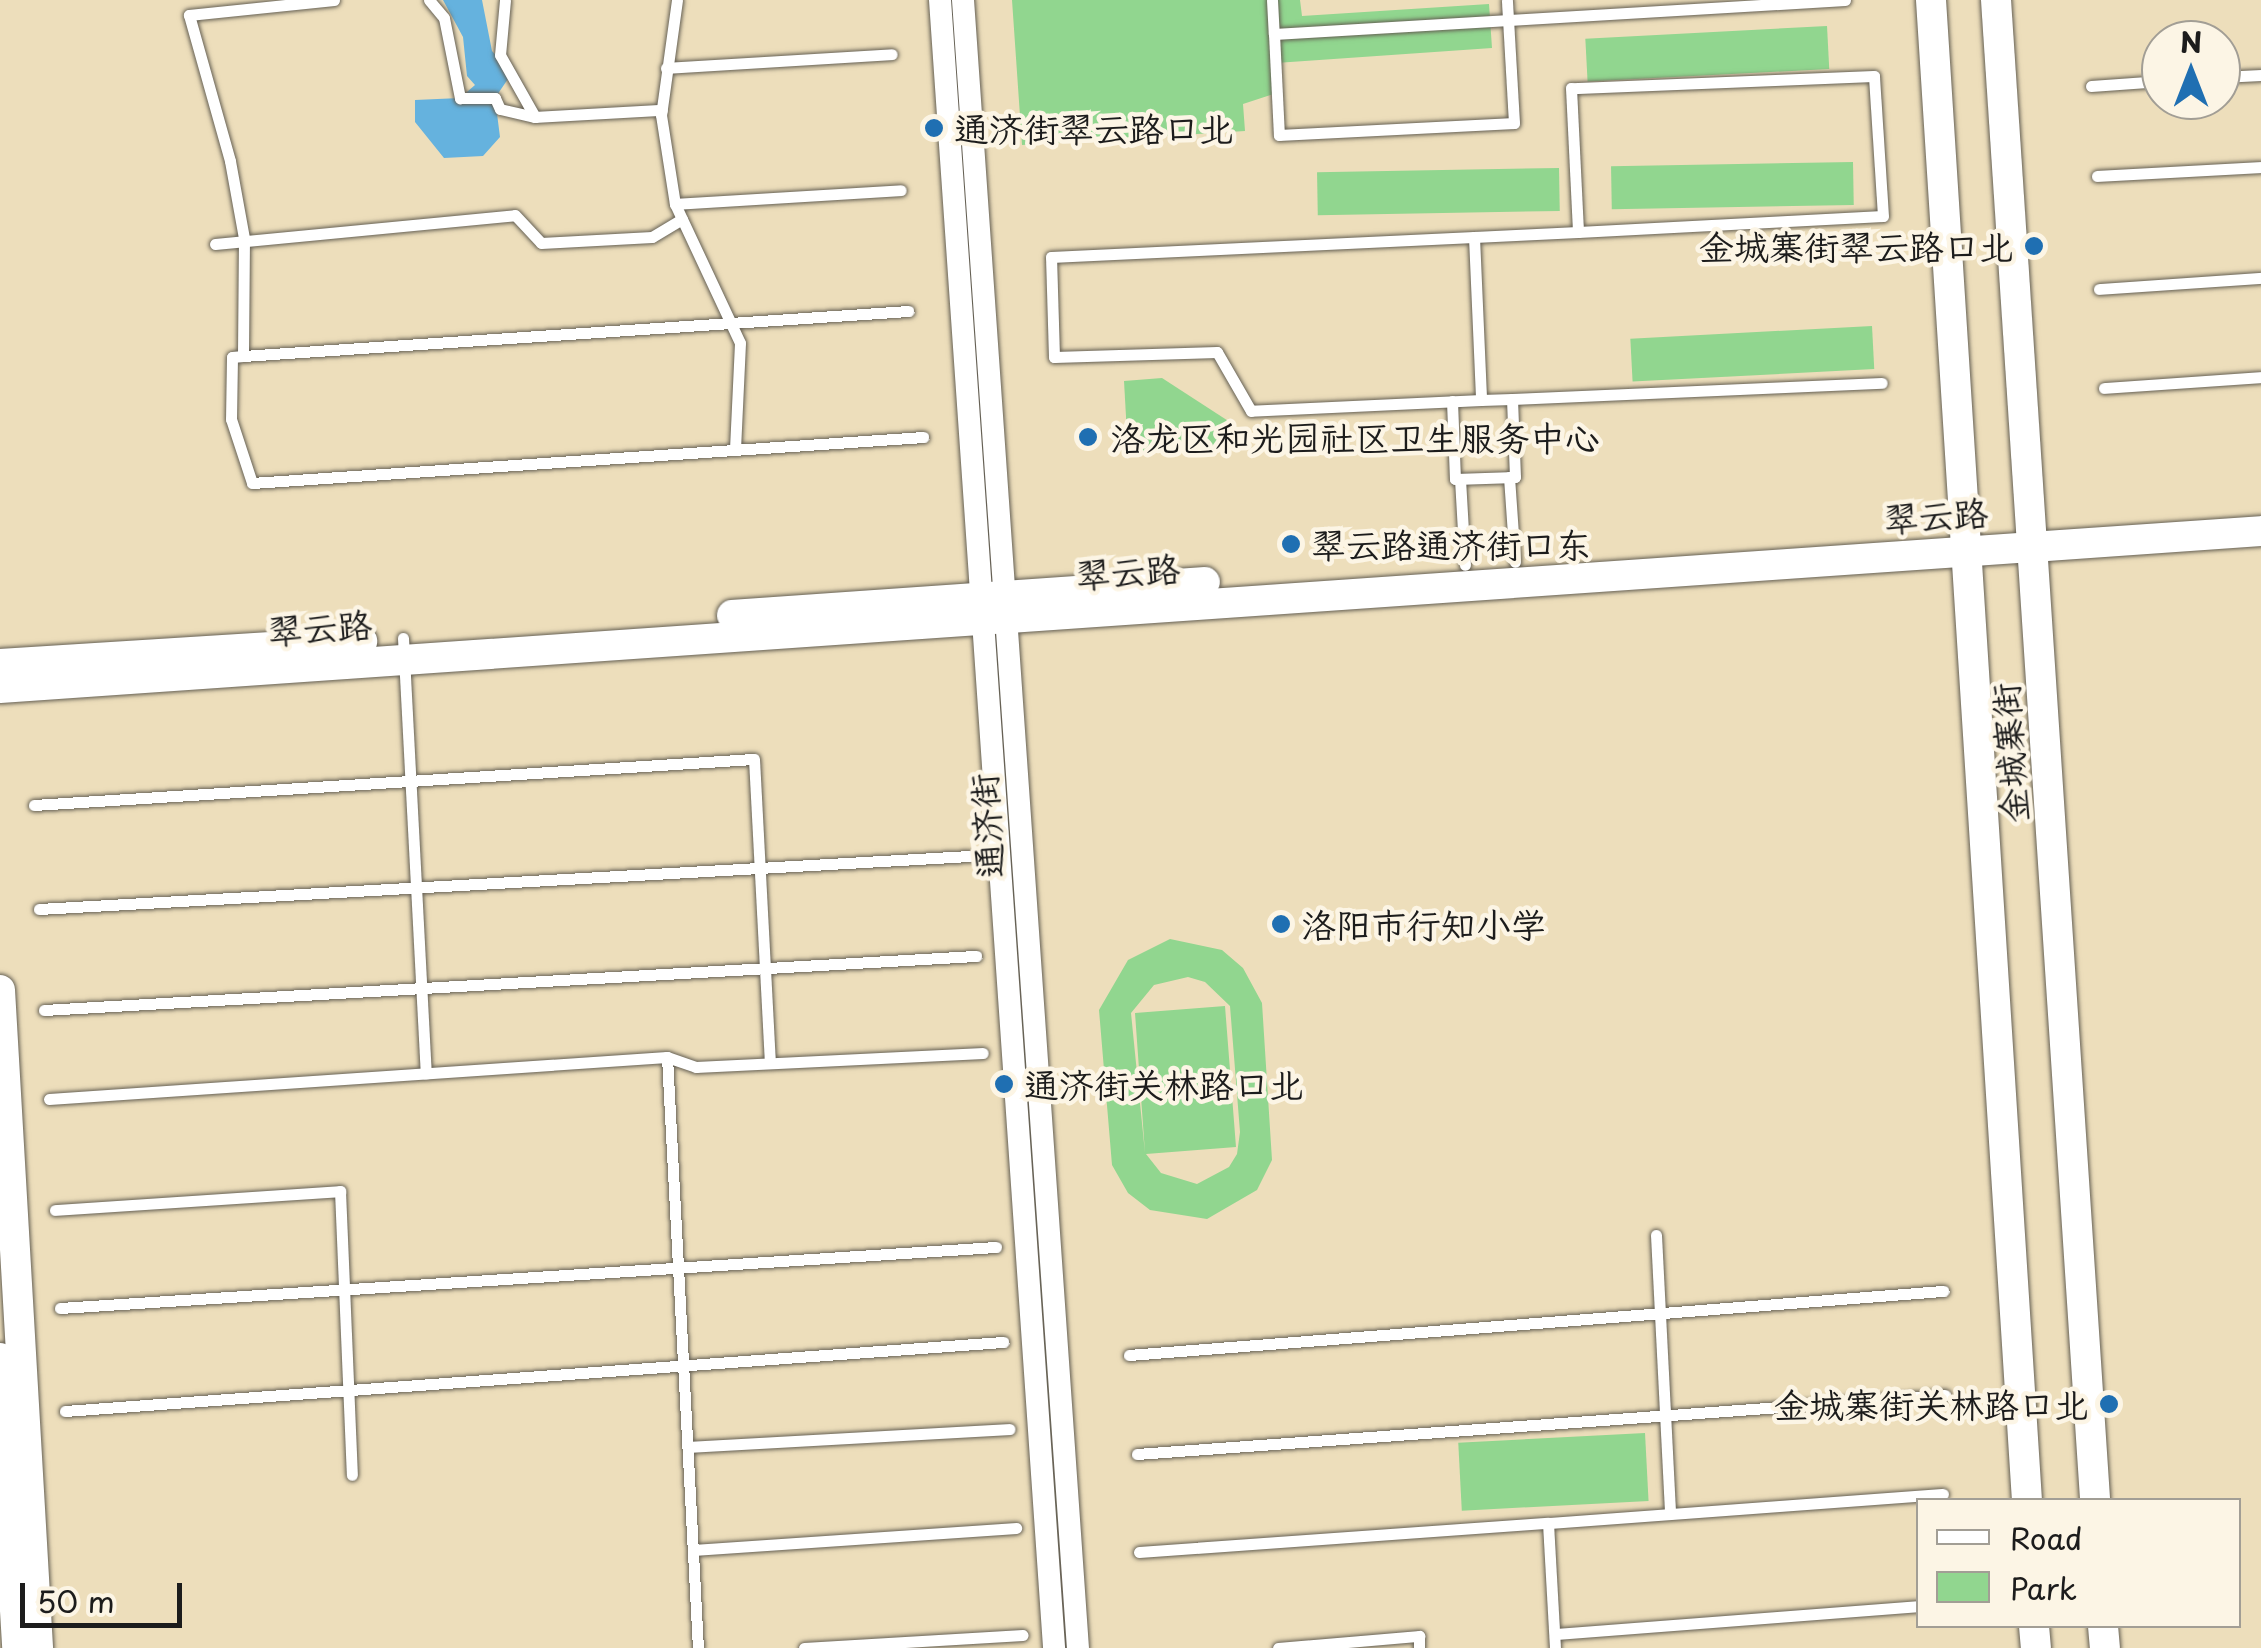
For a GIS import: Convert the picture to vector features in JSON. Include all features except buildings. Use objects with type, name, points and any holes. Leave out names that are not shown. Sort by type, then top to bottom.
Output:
[{"type":"street","name":"通济街","points":[[940,0],[1078,1648]]},
{"type":"street","name":"通济街","points":[[963,0],[993,607],[1054,1648]]},
{"type":"street","name":"金城寨街","points":[[1930,0],[1970,540],[2027,1498]]},
{"type":"street","name":"金城寨街","points":[[1996,0],[2095,1498]]},
{"type":"street","name":"翠云路","points":[[0,688],[404,648],[2033,536],[2261,513]]},
{"type":"street","name":"翠云路","points":[[2033,536],[2261,531]]},
{"type":"street","name":"翠云路","points":[[993,607],[1465,565],[1970,540]]},
{"type":"street","name":"翠云路","points":[[0,664],[404,648]]},
{"type":"street","points":[[0,990],[38,1648]]},
{"type":"street","points":[[0,1358],[17,1648]]},
{"type":"lane","points":[[184,0],[230,161],[244,242],[243,356]]},
{"type":"lane","points":[[189,15],[334,0]]},
{"type":"lane","points":[[429,0],[444,18],[460,98],[495,98],[500,108],[535,116],[662,110]]},
{"type":"lane","points":[[505,0],[500,55],[535,116]]},
{"type":"lane","points":[[678,0],[662,110],[676,204],[740,343],[735,450]]},
{"type":"lane","points":[[1272,0],[1279,135],[1514,124],[1507,0]]},
{"type":"lane","points":[[1274,34],[1845,0]]},
{"type":"lane","points":[[666,68],[892,54]]},
{"type":"lane","points":[[1578,232],[1571,88],[1874,76],[1884,216],[1578,232],[1052,257],[1054,357],[1218,352],[1251,411],[1882,383]]},
{"type":"lane","points":[[2092,86],[2141,82]]},
{"type":"lane","points":[[2097,176],[2261,168]]},
{"type":"lane","points":[[676,204],[901,190]]},
{"type":"lane","points":[[215,244],[515,215],[541,243],[652,237],[682,218]]},
{"type":"lane","points":[[1474,237],[1481,400]]},
{"type":"lane","points":[[2099,289],[2261,278]]},
{"type":"lane","points":[[908,311],[243,356],[232,358],[231,419],[252,483],[924,438]]},
{"type":"lane","points":[[2104,388],[2261,377]]},
{"type":"lane","points":[[1452,401],[1455,480],[1515,477],[1512,399]]},
{"type":"lane","points":[[1509,477],[1514,562]]},
{"type":"lane","points":[[1460,479],[1465,565]]},
{"type":"lane","points":[[404,648],[426,1073]]},
{"type":"lane","points":[[34,805],[754,759],[770,1063]]},
{"type":"lane","points":[[39,909],[969,856]]},
{"type":"lane","points":[[44,1010],[976,956]]},
{"type":"lane","points":[[49,1098],[667,1056],[696,1067],[983,1052]]},
{"type":"lane","points":[[667,1056],[698,1648]]},
{"type":"lane","points":[[54,1210],[340,1191],[352,1475]]},
{"type":"lane","points":[[1656,1234],[1670,1514]]},
{"type":"lane","points":[[60,1308],[996,1247]]},
{"type":"lane","points":[[1129,1355],[1943,1292]]},
{"type":"lane","points":[[65,1411],[1003,1342]]},
{"type":"lane","points":[[1137,1454],[1945,1394]]},
{"type":"lane","points":[[688,1447],[1009,1429]]},
{"type":"lane","points":[[1140,1552],[1943,1494]]},
{"type":"lane","points":[[1548,1523],[1556,1648]]},
{"type":"lane","points":[[693,1550],[1016,1528]]},
{"type":"lane","points":[[1555,1634],[1916,1606]]},
{"type":"lane","points":[[804,1648],[1023,1635]]},
{"type":"lane","points":[[1278,1648],[1419,1636],[1419,1648]]},
{"type":"green space","points":[[1012,0],[1300,0],[1302,16],[1489,4],[1492,48],[1276,63],[1277,93],[1243,104],[1245,131],[1022,145]]},
{"type":"green space","points":[[1827,26],[1829,69],[1588,82],[1585,39]]},
{"type":"green space","points":[[1853,162],[1854,205],[1612,209],[1611,166]]},
{"type":"green space","points":[[1559,168],[1560,211],[1318,215],[1317,172]]},
{"type":"green space","points":[[1872,326],[1874,369],[1633,382],[1630,339]]},
{"type":"green space","points":[[1162,378],[1236,426],[1238,446],[1128,452],[1124,381]]},
{"type":"green space","points":[[1170,939],[1222,950],[1243,968],[1262,1003],[1272,1160],[1257,1190],[1207,1219],[1150,1210],[1128,1193],[1112,1165],[1099,1010],[1128,960]],"holes":[[[1188,977],[1205,982],[1230,1006],[1240,1132],[1237,1154],[1229,1167],[1197,1184],[1161,1173],[1146,1154],[1236,1147],[1225,1006],[1135,1013],[1145,1153],[1131,1013],[1154,985]]]},
{"type":"green space","points":[[1645,1433],[1649,1501],[1462,1511],[1458,1443]]},
{"type":"water","points":[[443,0],[482,0],[492,51],[512,73],[495,98],[500,137],[483,156],[444,158],[415,122],[415,100],[460,98],[475,85],[467,76],[463,37]]},
{"type":"place","name":"通济街翠云路口北","points":[[934,128]]},
{"type":"place","name":"金城寨街翠云路口北","points":[[2034,246]]},
{"type":"place","name":"洛龙区和光园社区卫生服务中心","points":[[1088,437]]},
{"type":"place","name":"翠云路通济街口东","points":[[1291,544]]},
{"type":"place","name":"洛阳市行知小学","points":[[1281,924]]},
{"type":"place","name":"通济街关林路口北","points":[[1004,1084]]},
{"type":"place","name":"金城寨街关林路口北","points":[[2109,1404]]}]
